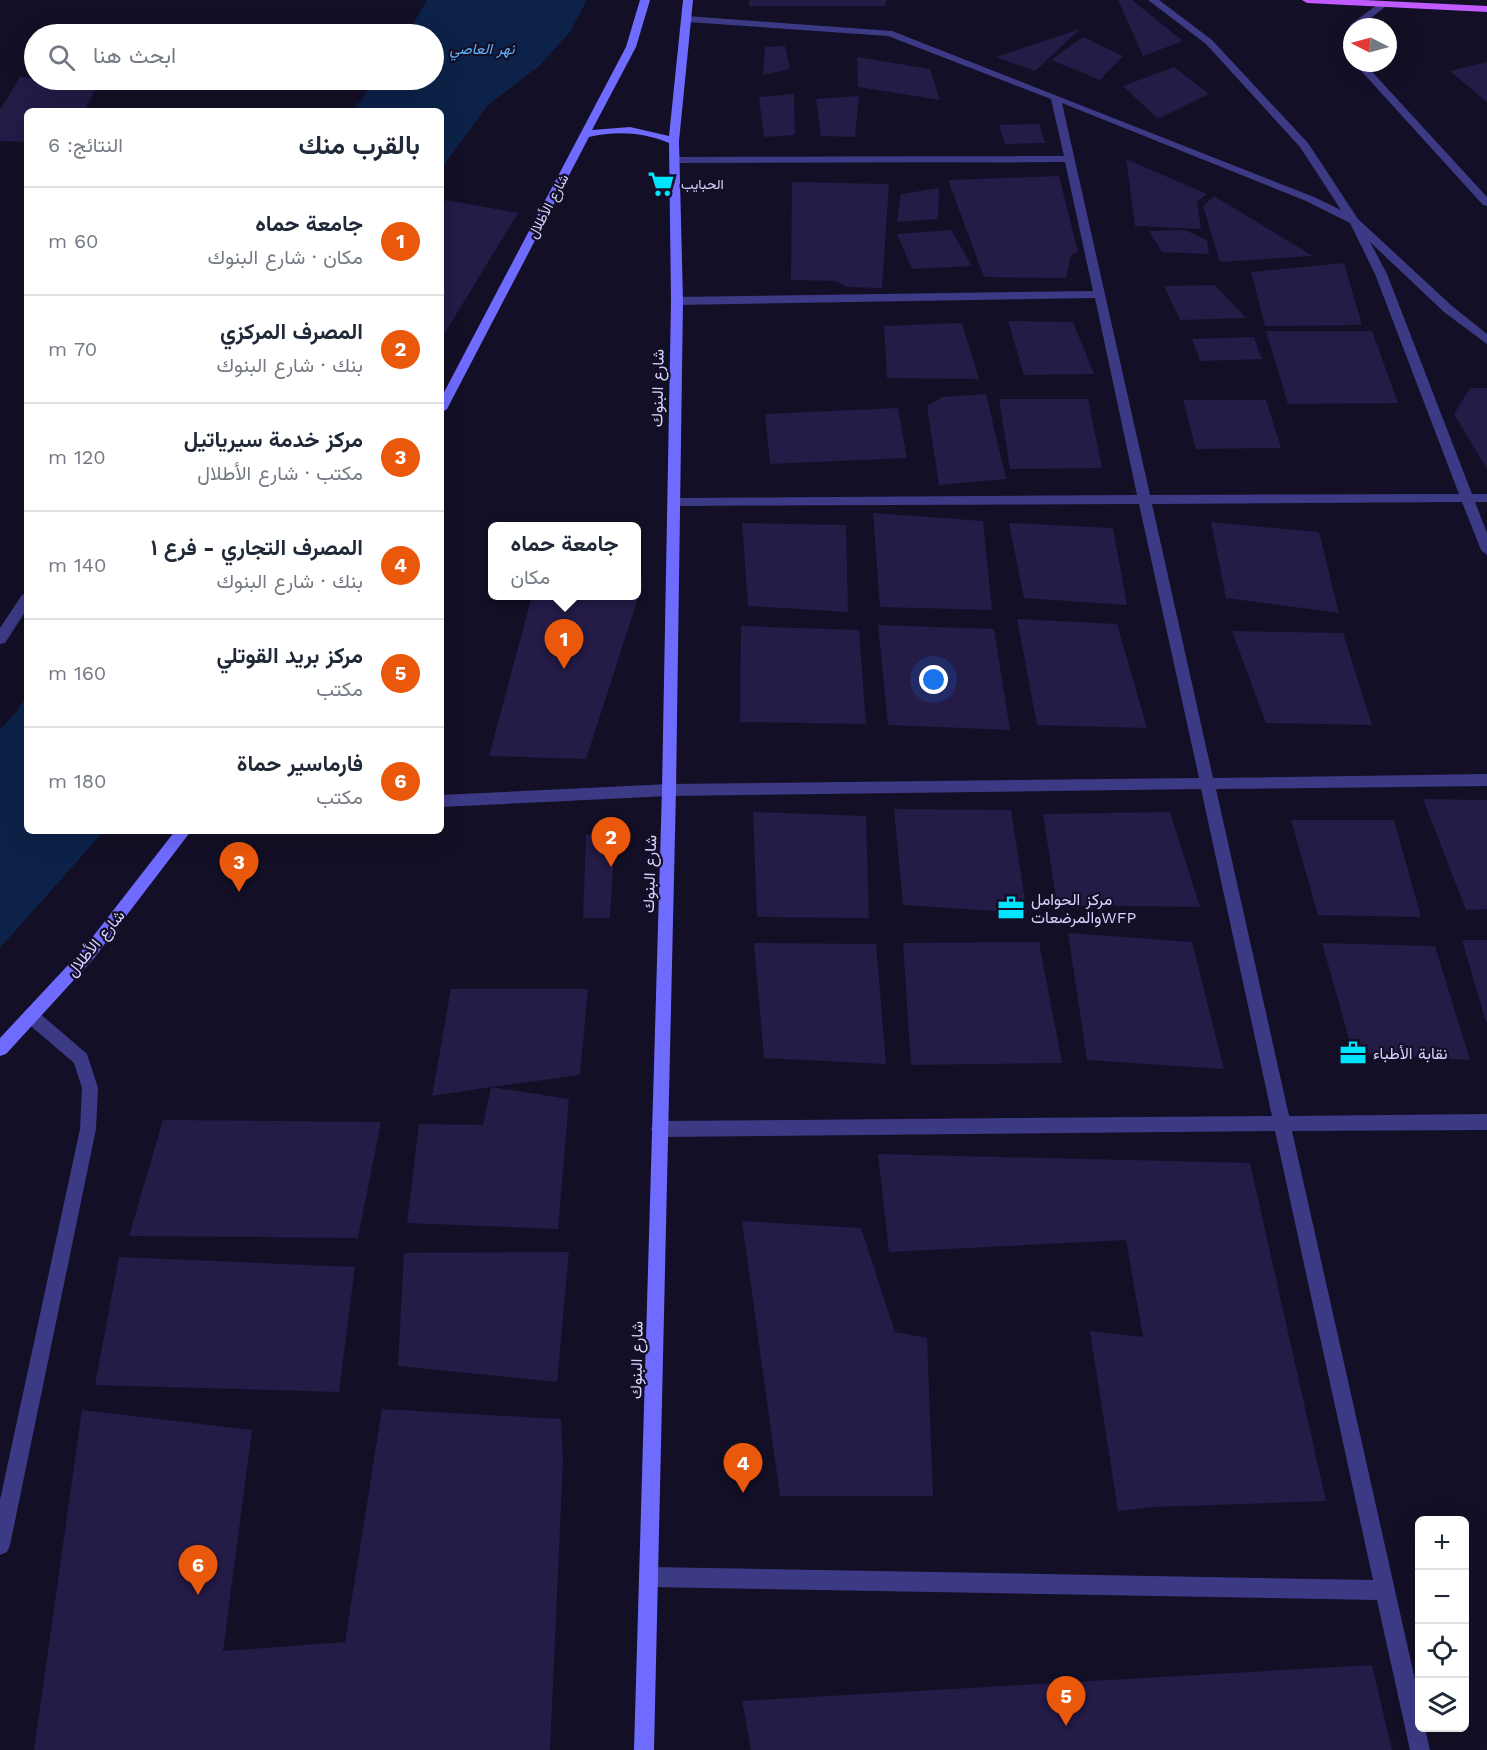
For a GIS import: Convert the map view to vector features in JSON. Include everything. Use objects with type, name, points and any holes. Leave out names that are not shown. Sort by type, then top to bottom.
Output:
[{"type":"main road","name":"شارع الأطلال","points":[[444,403],[631,47],[645,0]]},
{"type":"main road","name":"شارع البنوك","points":[[644,1750],[669,790],[676,301],[674,141],[688,0]]},
{"type":"main road","points":[[1307,0],[1487,9]]},
{"type":"main road","points":[[585,135],[603,131],[632,130],[659,134],[674,141]]},
{"type":"main road","name":"شارع الأطلال","points":[[0,1049],[89,953],[182,834]]},
{"type":"street","points":[[1153,0],[1209,42],[1304,146],[1354,221],[1381,274],[1469,498],[1487,550]]},
{"type":"street","points":[[1367,18],[1384,4]]},
{"type":"street","points":[[687,18],[889,33],[1310,199],[1354,221],[1448,309],[1487,340]]},
{"type":"street","points":[[1367,72],[1487,203]]},
{"type":"street","points":[[1056,97],[1420,1750]]},
{"type":"street","points":[[675,160],[1070,159]]},
{"type":"street","points":[[676,301],[1099,294]]},
{"type":"street","points":[[673,502],[1487,498]]},
{"type":"street","points":[[0,639],[24,603]]},
{"type":"street","points":[[444,801],[669,790],[1487,780]]},
{"type":"street","points":[[0,1545],[88,1129],[90,1088],[81,1059],[31,1016]]},
{"type":"street","points":[[659,1129],[1487,1122]]},
{"type":"street","points":[[650,1577],[1385,1590]]},
{"type":"water","name":"نهر العاصي","points":[[427,0],[587,0],[570,32],[539,66],[488,105],[444,165],[444,108],[355,108],[368,90],[444,90],[444,24],[413,24]]},
{"type":"water","points":[[24,700],[24,834],[101,834],[0,948],[0,730]]},
{"type":"building","points":[[749,0],[886,0],[885,6],[749,6]]},
{"type":"building","points":[[1118,0],[1132,0],[1183,41],[1143,56]]},
{"type":"building","points":[[1080,29],[1035,71],[996,57]]},
{"type":"building","points":[[1083,37],[1123,56],[1100,80],[1051,60]]},
{"type":"building","points":[[785,46],[790,69],[763,75],[765,47]]},
{"type":"building","points":[[857,57],[930,69],[940,100],[858,87]]},
{"type":"building","points":[[1487,62],[1487,102],[1450,71]]},
{"type":"building","points":[[1174,67],[1209,94],[1158,119],[1123,86]]},
{"type":"building","points":[[20,77],[24,77],[24,90],[96,90],[86,108],[24,108],[24,142],[0,141],[0,110]]},
{"type":"building","points":[[794,94],[795,135],[764,137],[759,97]]},
{"type":"building","points":[[859,96],[855,137],[821,136],[816,99]]},
{"type":"building","points":[[1039,124],[1045,143],[1005,144],[999,125]]},
{"type":"building","points":[[1126,159],[1207,194],[1197,202],[1201,229],[1135,226]]},
{"type":"building","points":[[1059,176],[1078,252],[1071,255],[1066,278],[984,277],[948,180]]},
{"type":"building","points":[[792,182],[889,184],[882,288],[847,287],[835,281],[791,280]]},
{"type":"building","points":[[939,188],[938,219],[897,222],[901,194]]},
{"type":"building","points":[[1214,196],[1313,256],[1220,262],[1203,206]]},
{"type":"building","points":[[446,200],[518,213],[444,334],[444,203]]},
{"type":"building","points":[[951,230],[972,266],[912,269],[897,234]]},
{"type":"building","points":[[1185,230],[1207,240],[1209,254],[1162,252],[1149,231]]},
{"type":"building","points":[[1344,263],[1362,325],[1265,326],[1251,272]]},
{"type":"building","points":[[1215,285],[1246,318],[1180,320],[1164,286]]},
{"type":"building","points":[[1008,321],[1073,322],[1094,374],[1024,375]]},
{"type":"building","points":[[962,323],[979,379],[887,378],[884,326]]},
{"type":"building","points":[[1266,331],[1372,331],[1398,403],[1288,404]]},
{"type":"building","points":[[1254,337],[1262,359],[1200,361],[1192,339]]},
{"type":"building","points":[[1470,388],[1487,388],[1487,469],[1454,414]]},
{"type":"building","points":[[986,394],[1006,479],[939,485],[927,406],[942,397]]},
{"type":"building","points":[[999,399],[1088,399],[1102,468],[1010,469]]},
{"type":"building","points":[[1183,400],[1266,400],[1281,448],[1196,449]]},
{"type":"building","points":[[898,408],[907,458],[770,464],[765,414]]},
{"type":"building","points":[[873,513],[983,521],[992,610],[880,607]]},
{"type":"building","points":[[1211,522],[1319,532],[1339,613],[1226,598]]},
{"type":"building","points":[[742,523],[846,525],[848,612],[748,606]]},
{"type":"building","points":[[1009,523],[1113,528],[1127,605],[1024,598]]},
{"type":"building","points":[[531,600],[637,600],[586,759],[489,756]]},
{"type":"building","points":[[1017,619],[1117,624],[1147,728],[1037,725]]},
{"type":"building","points":[[878,625],[994,629],[1010,730],[888,725]]},
{"type":"building","points":[[741,626],[859,630],[866,724],[740,722]]},
{"type":"building","points":[[1232,631],[1343,633],[1372,725],[1266,723]]},
{"type":"building","points":[[1423,799],[1487,800],[1487,909],[1466,910]]},
{"type":"building","points":[[894,809],[1011,810],[1027,913],[903,905]]},
{"type":"building","points":[[753,812],[866,816],[869,918],[757,917]]},
{"type":"building","points":[[1170,812],[1200,907],[1057,905],[1043,814]]},
{"type":"building","points":[[1291,820],[1394,820],[1421,917],[1318,915]]},
{"type":"building","points":[[615,834],[610,918],[583,918],[586,835]]},
{"type":"building","points":[[1068,933],[1192,942],[1224,1069],[1087,1060]]},
{"type":"building","points":[[1462,940],[1487,940],[1487,1022],[1486,1022]]},
{"type":"building","points":[[1039,942],[1062,1063],[911,1065],[903,943]]},
{"type":"building","points":[[754,943],[876,944],[886,1064],[764,1058]]},
{"type":"building","points":[[1322,943],[1435,946],[1470,1060],[1353,1053]]},
{"type":"building","points":[[451,989],[588,989],[580,1075],[432,1096]]},
{"type":"building","points":[[491,1087],[569,1099],[558,1229],[407,1223],[419,1124],[483,1125]]},
{"type":"building","points":[[163,1120],[381,1122],[358,1238],[129,1236]]},
{"type":"building","points":[[878,1154],[1250,1163],[1326,1501],[1154,1507],[1118,1511],[1090,1331],[1143,1337],[1126,1240],[889,1252]]},
{"type":"building","points":[[742,1221],[861,1228],[895,1332],[927,1338],[933,1496],[780,1496]]},
{"type":"building","points":[[569,1252],[557,1382],[398,1366],[404,1253]]},
{"type":"building","points":[[119,1257],[355,1267],[339,1392],[95,1385]]},
{"type":"building","points":[[382,1409],[561,1419],[563,1461],[550,1750],[34,1750],[82,1410],[252,1430],[223,1651],[345,1642]]},
{"type":"building","points":[[1372,1665],[1392,1750],[751,1750],[742,1701]]},
{"type":"place","name":"الحبايب","points":[[661,184]]},
{"type":"place","name":"جامعة حماه","points":[[564,669]]},
{"type":"place","name":"المصرف المركزي","points":[[611,867]]},
{"type":"place","name":"مركز خدمة سيرياتيل","points":[[239,892]]},
{"type":"place","name":"مركز الحوامل والمرضعاتWFP","points":[[1011,908]]},
{"type":"place","name":"نقابة الأطباء","points":[[1353,1053]]},
{"type":"place","name":"المصرف التجاري - فرع ١","points":[[743,1493]]},
{"type":"place","name":"فارماسير حماة","points":[[198,1595]]},
{"type":"place","name":"مركز بريد القوتلي","points":[[1066,1726]]}]
